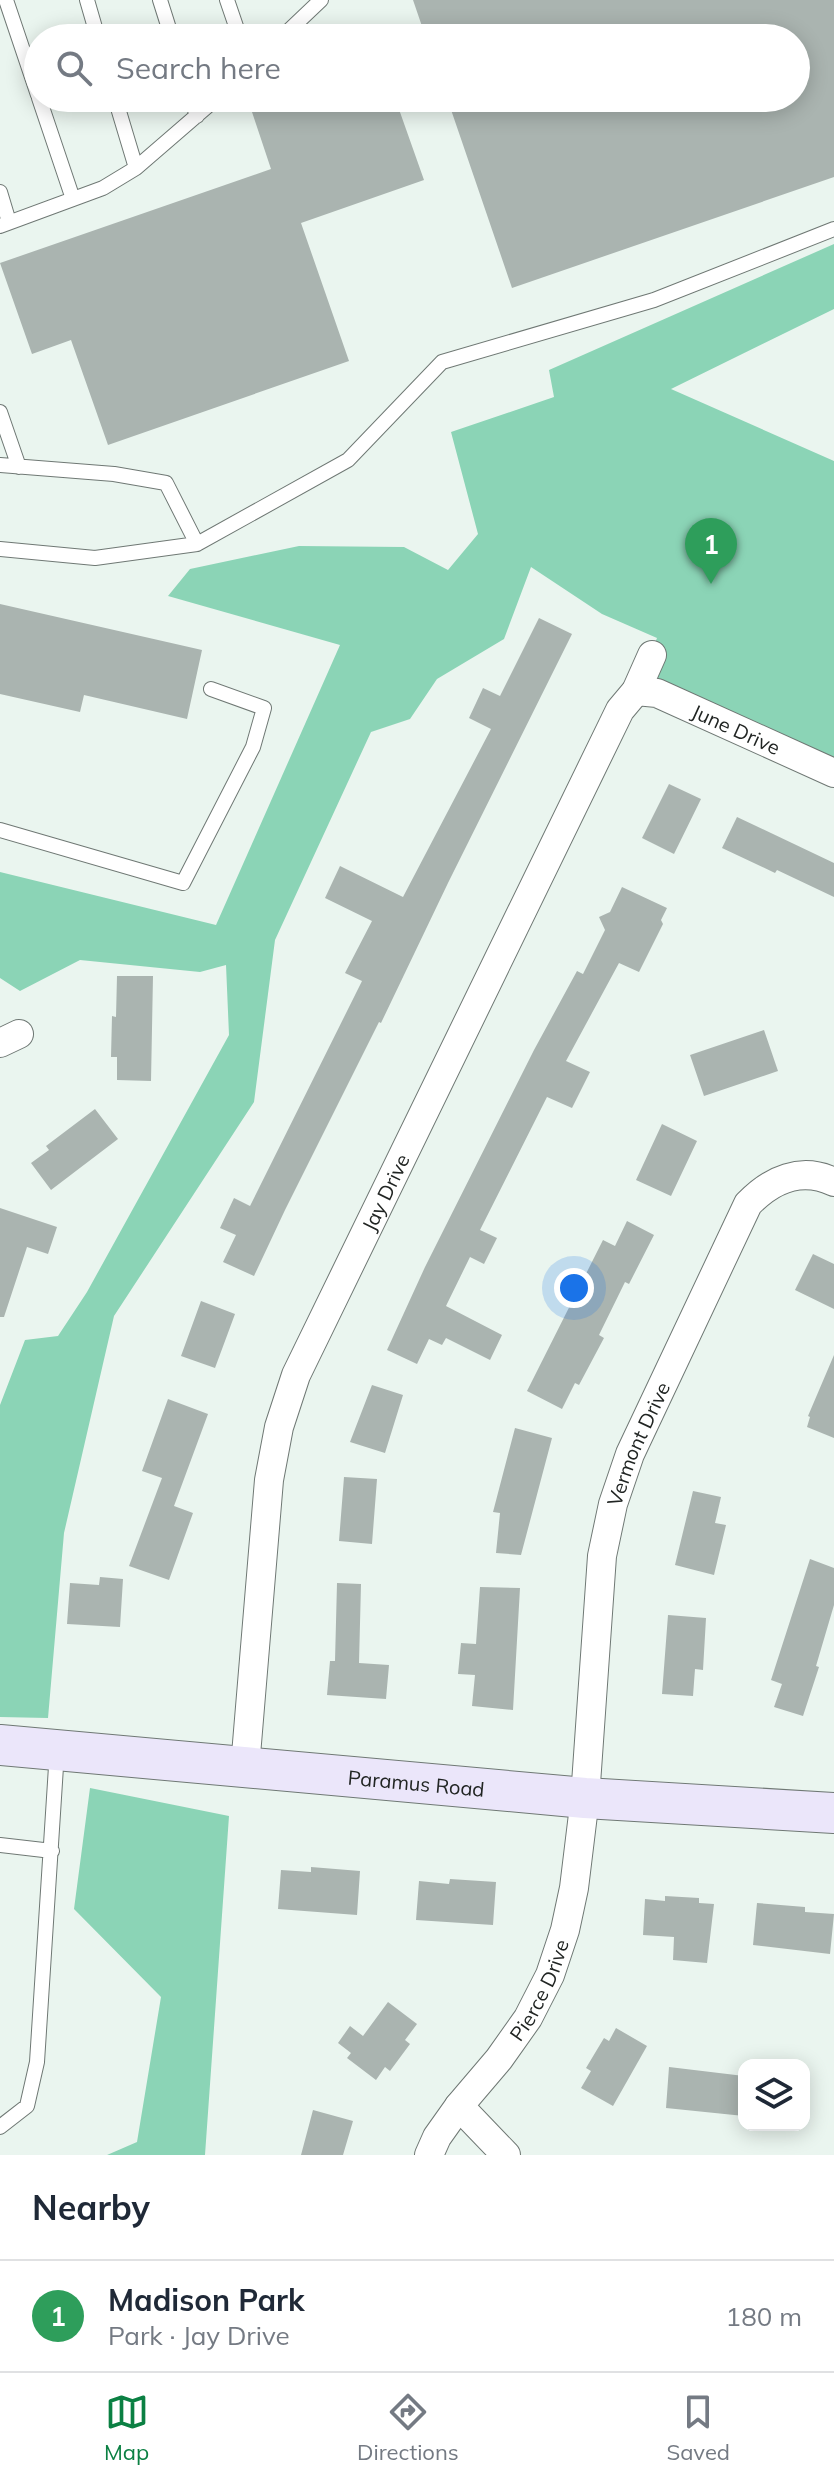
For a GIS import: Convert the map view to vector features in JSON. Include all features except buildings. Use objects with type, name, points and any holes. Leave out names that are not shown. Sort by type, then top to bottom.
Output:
[{"type":"main road","name":"Paramus Road","points":[[0,1745],[585,1798],[834,1813]]},
{"type":"street","name":"Jay Drive","points":[[245,1767],[269,1480],[279,1427],[296,1375],[620,710],[636,691],[652,655]]},
{"type":"street","name":"June Drive","points":[[636,691],[657,693],[834,773]]},
{"type":"street","name":"Vermont Drive","points":[[585,1798],[602,1556],[613,1504],[630,1454],[748,1204],[781,1178],[802,1174],[824,1177],[834,1182]]},
{"type":"street","name":"Pierce Drive","points":[[429,2155],[437,2137],[459,2106],[499,2059],[528,2018],[550,1975],[565,1930],[574,1888],[585,1798]]},
{"type":"street","points":[[459,2106],[506,2155]]},
{"type":"lane","points":[[0,9],[6,0]]},
{"type":"lane","points":[[6,0],[24,55]]},
{"type":"lane","points":[[87,0],[94,24]]},
{"type":"lane","points":[[160,0],[168,24]]},
{"type":"lane","points":[[227,0],[235,24]]},
{"type":"lane","points":[[292,24],[306,6],[321,0]]},
{"type":"lane","points":[[43,112],[73,199]]},
{"type":"lane","points":[[119,112],[136,168]]},
{"type":"lane","points":[[196,112],[197,116]]},
{"type":"lane","points":[[0,192],[5,224],[103,188],[136,168],[201,112]]},
{"type":"lane","points":[[0,549],[95,558],[197,544],[348,460],[442,362],[654,300],[834,229]]},
{"type":"lane","points":[[0,412],[19,467]]},
{"type":"lane","points":[[0,465],[114,474],[166,483],[197,544]]},
{"type":"lane","points":[[0,830],[183,883],[253,747],[264,708],[211,689]]},
{"type":"lane","points":[[0,2127],[27,2106],[37,2062],[57,1750]]},
{"type":"lane","points":[[3,1848],[52,1851]]},
{"type":"green space","points":[[834,244],[834,309],[671,389],[834,461],[834,773],[636,691],[657,638],[602,614],[531,567],[504,639],[437,679],[410,719],[371,732],[275,940],[254,1102],[114,1316],[64,1533],[48,1718],[0,1717],[0,1405],[25,1340],[58,1336],[87,1292],[229,1035],[226,965],[200,972],[80,960],[20,991],[0,978],[0,872],[216,925],[340,645],[168,596],[190,569],[299,546],[404,547],[448,570],[478,534],[451,432],[554,397],[549,370]]},
{"type":"green space","points":[[90,1788],[229,1816],[205,2155],[107,2155],[137,2142],[161,1997],[74,1909]]},
{"type":"place","name":"Madison Park","points":[[711,584]]}]
